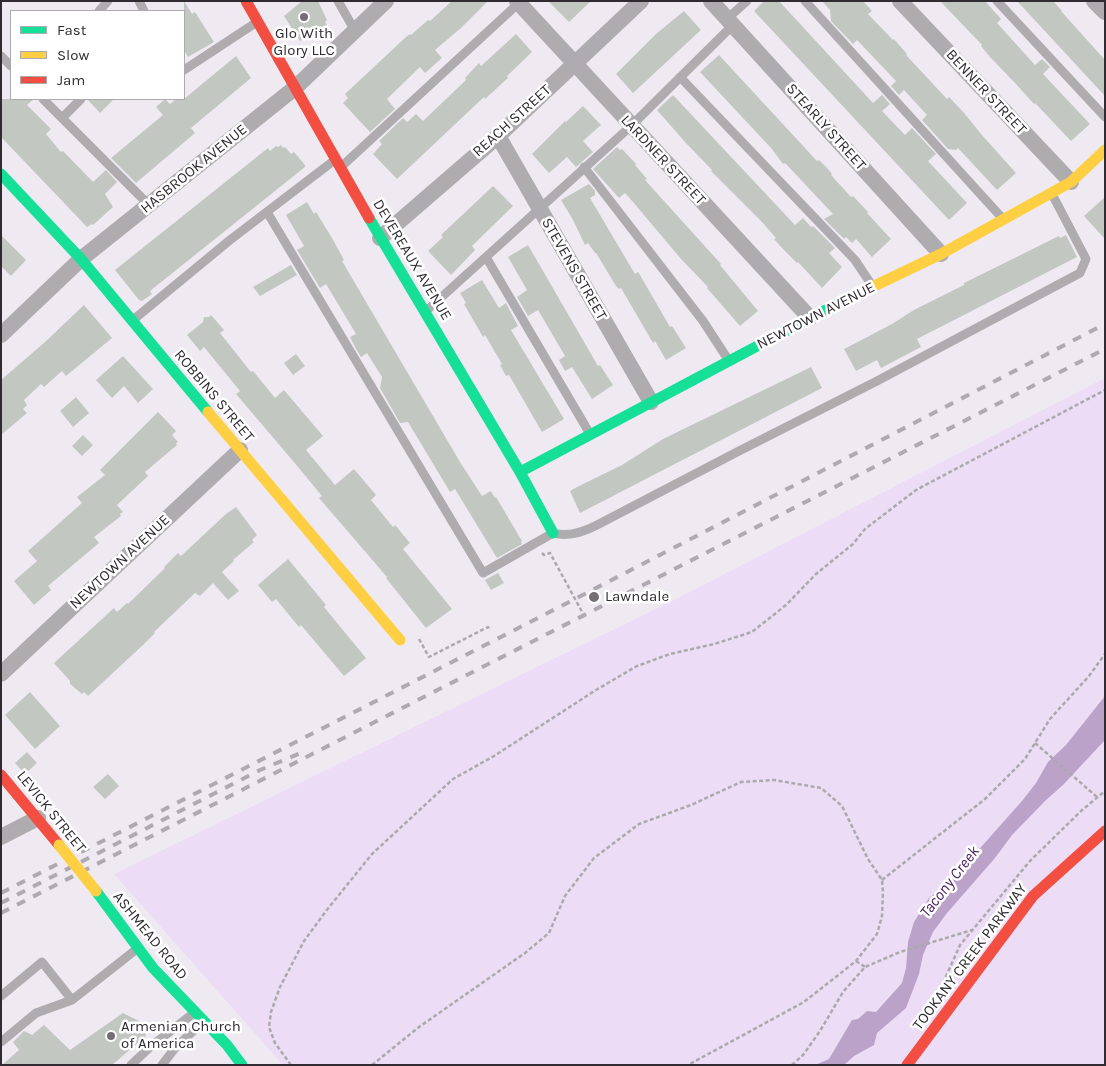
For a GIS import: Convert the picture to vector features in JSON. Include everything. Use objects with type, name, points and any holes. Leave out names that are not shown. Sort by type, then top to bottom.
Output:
[{"type":"street","name":"DEVEREAUX AVENUE","points":[[246,1],[380,238],[520,472],[553,533]]},
{"type":"street","name":"HASBROOK AVENUE","points":[[1,335],[82,259],[296,87],[386,1]]},
{"type":"street","name":"REACH STREET","points":[[380,238],[498,136],[641,1]]},
{"type":"street","name":"STEARLY STREET","points":[[711,1],[941,254]]},
{"type":"street","name":"BENNER STREET","points":[[900,1],[1070,182]]},
{"type":"street","points":[[1094,1],[1105,12]]},
{"type":"street","name":"LARDNER STREET","points":[[519,2],[631,126],[810,318]]},
{"type":"street","name":"STEVENS STREET","points":[[498,136],[651,402]]},
{"type":"street","name":"NEWTOWN AVENUE","points":[[520,472],[810,318],[941,254],[1070,182],[1105,150]]},
{"type":"street","name":"ROBBINS STREET","points":[[1,174],[82,259],[400,640]]},
{"type":"street","name":"NEWTOWN AVENUE","points":[[1,674],[240,450]]},
{"type":"street","name":"LEVICK STREET","points":[[1,775],[78,868]]},
{"type":"street","points":[[1,837],[38,818]]},
{"type":"street","name":"TOOKANY CREEK PARKWAY","points":[[907,1065],[1033,896],[1105,831]]},
{"type":"street","name":"ASHMEAD ROAD","points":[[78,868],[153,968],[227,1045],[242,1065]]},
{"type":"lane","points":[[338,1],[355,31]]},
{"type":"lane","points":[[425,312],[631,126],[680,77],[730,22],[746,1]]},
{"type":"lane","points":[[805,1],[1003,219]]},
{"type":"lane","points":[[997,1],[1105,117]]},
{"type":"lane","points":[[132,321],[230,240],[267,212],[339,163],[519,2]]},
{"type":"lane","points":[[185,69],[258,22]]},
{"type":"lane","points":[[1,56],[10,65]]},
{"type":"lane","points":[[680,77],[855,260],[873,287]]},
{"type":"lane","points":[[44,100],[149,205]]},
{"type":"lane","points":[[62,118],[80,100]]},
{"type":"lane","points":[[584,167],[703,322],[729,361]]},
{"type":"lane","points":[[267,212],[483,573],[553,533],[563,535],[583,532],[597,526],[1080,273],[1086,260],[1051,193]]},
{"type":"lane","points":[[486,256],[590,434]]},
{"type":"lane","points":[[1,1042],[36,1013],[72,1000],[138,948]]},
{"type":"lane","points":[[1,996],[42,962],[72,1000]]},
{"type":"lane","points":[[131,1065],[149,1048],[195,1012]]},
{"type":"lane","points":[[162,1065],[175,1048],[204,1021]]},
{"type":"path","points":[[290,1065],[275,1043],[269,1027],[280,986],[304,941],[372,854],[453,779],[494,756],[596,690],[637,666],[670,654],[714,644],[752,632],[786,605],[816,574],[853,544],[865,529],[916,490],[1105,390]]},
{"type":"path","points":[[536,543],[544,555],[550,553],[586,619]]},
{"type":"path","points":[[400,640],[416,632],[429,657],[488,627],[489,629]]},
{"type":"path","points":[[882,880],[985,799],[1025,759],[1050,719],[1089,676],[1105,654]]},
{"type":"path","points":[[1035,743],[1097,798]]},
{"type":"path","points":[[372,1065],[419,1027],[525,953],[549,933],[565,896],[594,858],[639,824],[691,805],[740,782],[774,780],[821,788],[842,806],[868,859],[882,880],[882,916],[877,934],[856,961],[804,1002],[688,1065]]},
{"type":"path","points":[[792,1065],[803,1056],[843,992],[865,967],[900,952],[973,929]]},
{"type":"path","points":[[856,961],[865,967]]},
{"type":"shaded area","points":[[1105,378],[1105,1065],[283,1065],[114,874],[678,598]]},
{"type":"water","name":"Tacony Creek","points":[[1105,696],[1105,740],[1012,835],[995,858],[947,913],[933,932],[923,955],[919,974],[906,1008],[877,1033],[874,1045],[854,1056],[844,1065],[815,1065],[829,1059],[852,1020],[858,1019],[867,1011],[876,1012],[902,983],[906,968],[908,942],[914,922],[929,898],[950,882],[1022,801],[1036,783],[1048,762],[1066,745]]},
{"type":"building","points":[[184,1],[192,14],[195,12],[214,42],[188,57],[185,52]]},
{"type":"building","points":[[302,1],[318,1],[327,20],[325,22],[327,25],[300,41],[284,16]]},
{"type":"building","points":[[452,1],[488,1],[435,50],[442,58],[425,73],[420,67],[387,99],[395,109],[370,132],[343,103],[348,98],[345,94],[406,37],[428,20],[430,21]]},
{"type":"building","points":[[548,1],[591,1],[569,22]]},
{"type":"building","points":[[764,1],[779,1],[873,103],[882,95],[890,104],[882,111],[905,135],[912,128],[936,154],[928,161],[967,203],[949,220],[754,11]]},
{"type":"building","points":[[822,1],[863,1],[872,11],[868,14],[894,39],[906,55],[947,99],[949,97],[965,114],[1016,173],[997,190],[958,148],[956,150],[948,149],[922,120],[927,115],[904,90],[899,95],[891,86],[896,81],[857,40],[853,44],[831,21],[830,10]]},
{"type":"building","points":[[940,1],[985,1],[1001,19],[997,23],[1035,65],[1042,59],[1050,67],[1043,74],[1090,124],[1071,141],[990,57],[982,45]]},
{"type":"building","points":[[1017,1],[1053,1],[1105,60],[1105,96]]},
{"type":"building","points":[[684,11],[701,30],[633,93],[616,74],[656,34]]},
{"type":"building","points":[[516,34],[532,52],[507,76],[508,78],[485,99],[484,97],[397,179],[373,154],[382,144],[379,141],[403,118],[407,122],[416,114],[423,121],[466,80],[465,78],[479,63],[481,66]]},
{"type":"building","points":[[719,55],[817,161],[819,160],[827,168],[831,175],[868,212],[891,239],[872,257],[856,239],[852,243],[846,237],[844,239],[824,219],[833,214],[785,163],[783,164],[771,148],[700,72]]},
{"type":"building","points":[[236,56],[251,78],[191,128],[195,133],[136,183],[111,158],[163,115],[156,107],[164,100],[170,104],[175,100],[185,100]]},
{"type":"building","points":[[673,95],[795,225],[803,218],[835,248],[829,253],[842,267],[822,288],[784,250],[761,221],[711,171],[657,110]]},
{"type":"building","points":[[1,99],[33,100],[27,105],[51,129],[46,134],[61,152],[63,151],[93,182],[106,170],[117,182],[105,194],[113,207],[93,225],[87,227],[1,137]]},
{"type":"building","points":[[88,100],[113,100],[100,113]]},
{"type":"building","points":[[583,106],[601,125],[583,141],[593,152],[576,167],[567,157],[549,173],[532,154]]},
{"type":"building","points":[[281,145],[291,154],[294,152],[305,167],[150,291],[152,294],[142,301],[139,300],[115,270],[268,148],[270,151],[276,146]]},
{"type":"building","points":[[617,147],[620,150],[622,149],[636,164],[647,179],[645,180],[721,264],[758,311],[740,326],[625,193],[619,198],[593,169]]},
{"type":"building","points":[[589,184],[595,191],[595,195],[590,198],[635,274],[638,272],[670,327],[672,326],[686,348],[666,360],[655,341],[653,343],[621,288],[619,289],[616,286],[588,243],[585,245],[561,200]]},
{"type":"building","points":[[493,186],[513,206],[472,246],[475,250],[451,275],[428,251],[443,237],[441,235]]},
{"type":"building","points":[[1105,197],[1105,239],[1084,216]]},
{"type":"building","points":[[307,202],[314,214],[316,212],[332,238],[344,260],[342,261],[460,462],[482,496],[491,491],[496,497],[522,544],[497,558],[455,489],[450,492],[408,422],[400,423],[380,388],[382,377],[367,353],[361,357],[350,337],[356,334],[326,284],[320,288],[297,250],[304,246],[286,215]]},
{"type":"building","points":[[1,235],[26,260],[11,276],[1,266]]},
{"type":"building","points":[[1066,235],[1077,257],[917,339],[921,347],[881,368],[877,360],[856,371],[844,349],[964,285],[964,283],[1059,236],[1060,238]]},
{"type":"building","points":[[528,245],[598,366],[600,365],[613,385],[592,399],[572,367],[565,371],[559,360],[565,356],[538,310],[528,316],[517,297],[527,290],[508,257]]},
{"type":"building","points":[[291,265],[297,275],[260,296],[253,287]]},
{"type":"building","points":[[482,280],[499,308],[506,303],[518,326],[511,330],[564,419],[542,432],[509,375],[506,376],[500,365],[502,364],[485,335],[483,337],[464,304],[466,303],[460,293]]},
{"type":"building","points":[[84,305],[112,338],[66,376],[62,371],[44,387],[41,384],[24,400],[27,405],[23,409],[27,413],[1,435],[1,380]]},
{"type":"building","points":[[211,315],[224,330],[220,333],[251,372],[253,371],[275,398],[284,390],[323,436],[306,450],[335,485],[354,469],[376,495],[371,500],[393,527],[395,525],[410,543],[403,549],[452,609],[426,628],[387,577],[319,498],[322,496],[236,394],[240,391],[204,347],[200,351],[187,335],[203,322],[204,317]]},
{"type":"building","points":[[296,354],[305,366],[293,375],[284,363]]},
{"type":"building","points":[[123,356],[153,389],[138,403],[124,386],[112,398],[96,380]]},
{"type":"building","points":[[811,367],[822,388],[580,513],[570,491],[622,465],[663,439]]},
{"type":"building","points":[[76,397],[89,413],[73,427],[60,411]]},
{"type":"building","points":[[158,412],[176,431],[172,435],[178,442],[176,443],[177,445],[145,472],[148,476],[117,505],[123,512],[120,514],[121,516],[94,537],[99,543],[48,586],[51,590],[34,605],[14,581],[37,561],[28,551],[82,503],[77,497],[105,475],[100,470]]},
{"type":"building","points":[[83,435],[93,445],[82,456],[72,446]]},
{"type":"building","points":[[236,507],[257,535],[252,540],[254,542],[222,572],[239,591],[228,600],[213,583],[200,596],[195,593],[88,696],[84,692],[82,694],[70,684],[70,681],[54,663],[114,608],[117,612],[128,604],[178,553],[181,556]]},
{"type":"building","points":[[288,559],[366,658],[344,676],[301,625],[299,627],[276,599],[272,602],[258,585]]},
{"type":"building","points":[[498,573],[504,583],[491,590],[485,580]]},
{"type":"building","points":[[30,692],[60,726],[35,749],[5,715]]},
{"type":"building","points":[[27,752],[37,763],[25,774],[15,763]]},
{"type":"building","points":[[108,774],[119,786],[105,799],[93,787]]},
{"type":"building","points":[[123,1013],[141,1022],[146,1036],[112,1065],[2,1065],[19,1050],[13,1042],[24,1031],[32,1035],[44,1025],[70,1050]]},
{"type":"railway","points":[[1,893],[575,599],[1105,324]]},
{"type":"railway","points":[[1,913],[1105,349]]},
{"type":"railway","points":[[1,903],[260,770],[303,752]]},
{"type":"traffic: fast","points":[[1,174],[81,259],[208,412]]},
{"type":"traffic: fast","points":[[369,218],[520,472],[553,533]]},
{"type":"traffic: fast","points":[[520,472],[868,289]]},
{"type":"traffic: fast","points":[[96,891],[153,968],[227,1045],[242,1065]]},
{"type":"traffic: slow","points":[[868,289],[941,254],[1071,182],[1105,150]]},
{"type":"traffic: slow","points":[[208,412],[400,640]]},
{"type":"traffic: slow","points":[[59,845],[96,891]]},
{"type":"traffic: jam","points":[[246,1],[369,218]]},
{"type":"traffic: jam","points":[[1,775],[59,845]]},
{"type":"traffic: jam","points":[[907,1065],[1033,896],[1105,831]]},
{"type":"place","name":"Glo With Glory LLC","points":[[304,17]]},
{"type":"place","name":"Lawndale","points":[[594,597]]},
{"type":"place","name":"Armenian Church of America","points":[[111,1036]]}]
